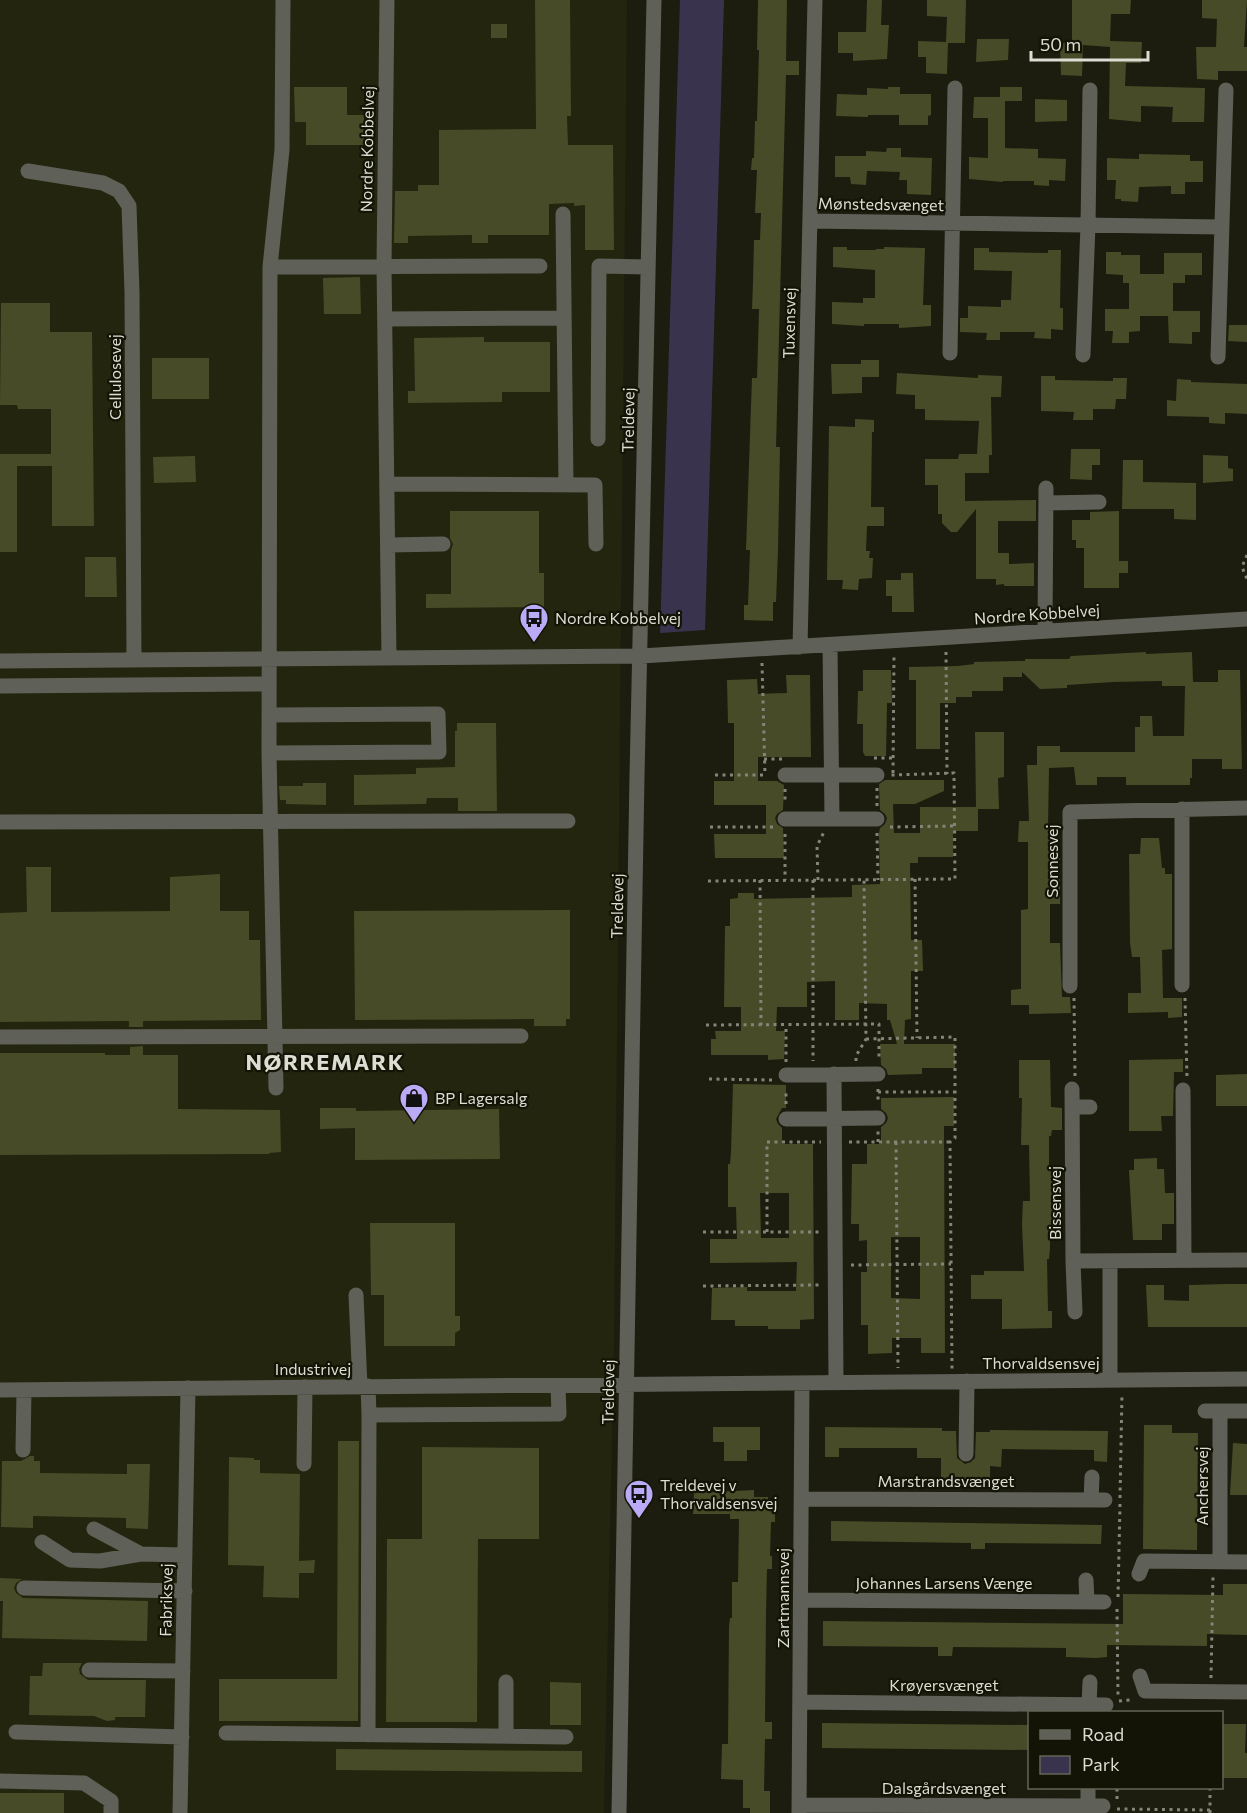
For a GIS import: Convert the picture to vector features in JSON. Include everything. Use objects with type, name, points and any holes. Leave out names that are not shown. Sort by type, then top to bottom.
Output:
[{"type":"street","points":[[276,1088],[268,659],[270,267],[282,150],[283,0]]},
{"type":"street","name":"Nordre Kobbelvej","points":[[387,0],[384,266],[389,658]]},
{"type":"street","name":"Treldevej","points":[[619,1813],[654,0]]},
{"type":"street","name":"Tuxensvej","points":[[800,647],[815,0]]},
{"type":"street","name":"Mønstedsvænget","points":[[950,353],[955,88]]},
{"type":"street","points":[[1083,355],[1090,90]]},
{"type":"street","points":[[1218,357],[1226,90]]},
{"type":"street","name":"Cellulosevej","points":[[28,171],[103,183],[119,191],[129,206],[132,292],[134,660]]},
{"type":"street","points":[[563,213],[566,485]]},
{"type":"street","name":"Mønstedsvænget","points":[[810,221],[1221,227]]},
{"type":"street","points":[[270,267],[540,266]]},
{"type":"street","points":[[598,440],[599,266],[648,267]]},
{"type":"street","points":[[385,319],[564,318]]},
{"type":"street","points":[[387,484],[595,485],[596,544]]},
{"type":"street","points":[[1045,632],[1046,495],[1099,502]]},
{"type":"street","points":[[388,545],[443,544]]},
{"type":"street","name":"Nordre Kobbelvej","points":[[0,661],[641,656],[1247,619]]},
{"type":"street","points":[[830,645],[832,819]]},
{"type":"street","points":[[0,686],[269,684]]},
{"type":"street","points":[[269,715],[438,714],[439,743],[439,752],[269,753]]},
{"type":"street","points":[[785,775],[877,775]]},
{"type":"street","name":"Sonnesvej","points":[[1070,986],[1070,812],[1247,808]]},
{"type":"street","points":[[1182,809],[1182,985]]},
{"type":"street","points":[[780,823],[832,819],[883,823]]},
{"type":"street","points":[[0,822],[568,821]]},
{"type":"street","points":[[0,1037],[521,1036]]},
{"type":"street","points":[[781,1077],[813,1074],[878,1074]]},
{"type":"street","points":[[834,1074],[836,1382]]},
{"type":"street","name":"Bissensvej","points":[[1072,1089],[1073,1261],[1247,1260]]},
{"type":"street","points":[[1183,1090],[1185,1260]]},
{"type":"street","points":[[1072,1107],[1090,1107]]},
{"type":"street","points":[[786,1119],[878,1118]]},
{"type":"street","points":[[1073,1261],[1075,1312]]},
{"type":"street","points":[[1110,1261],[1116,1380]]},
{"type":"street","points":[[356,1295],[364,1386],[369,1415],[368,1735]]},
{"type":"street","name":"Thorvaldsensvej","points":[[626,1384],[1247,1379]]},
{"type":"street","points":[[959,1381],[966,1454]]},
{"type":"street","name":"Zartmannsvej","points":[[799,1809],[802,1383]]},
{"type":"street","name":"Industrivej","points":[[0,1390],[626,1384]]},
{"type":"street","points":[[369,1415],[559,1414],[558,1386]]},
{"type":"street","points":[[304,1464],[305,1387]]},
{"type":"street","name":"Fabriksvej","points":[[180,1813],[188,1388]]},
{"type":"street","points":[[23,1450],[24,1390]]},
{"type":"street","name":"Anchersvej","points":[[1216,1561],[1212,1411],[1247,1411]]},
{"type":"street","name":"Marstrandsvænget","points":[[801,1499],[1098,1500],[1092,1477]]},
{"type":"street","points":[[94,1529],[141,1554]]},
{"type":"street","points":[[42,1542],[70,1560],[100,1561],[141,1554],[185,1555]]},
{"type":"street","points":[[1139,1574],[1144,1561],[1247,1562]]},
{"type":"street","points":[[1086,1580],[1087,1602]]},
{"type":"street","points":[[24,1588],[184,1591]]},
{"type":"street","name":"Johannes Larsens Vænge","points":[[801,1600],[1104,1602]]},
{"type":"street","points":[[89,1670],[183,1671]]},
{"type":"street","points":[[1089,1705],[1090,1682]]},
{"type":"street","points":[[506,1683],[506,1736]]},
{"type":"street","points":[[1142,1683],[1211,1692],[1247,1692]]},
{"type":"street","name":"Krøyersvænget","points":[[800,1702],[1089,1705],[1112,1703]]},
{"type":"street","points":[[16,1732],[182,1737]]},
{"type":"street","points":[[226,1733],[566,1737]]},
{"type":"street","points":[[0,1781],[84,1783],[111,1802],[111,1813]]},
{"type":"street","points":[[1089,1789],[1103,1807]]},
{"type":"street","name":"Dalsgårdsvænget","points":[[799,1809],[1103,1807]]},
{"type":"path","points":[[1247,555],[1242,567],[1247,579]]},
{"type":"path","points":[[945,638],[947,774]]},
{"type":"path","points":[[893,775],[894,641]]},
{"type":"path","points":[[762,649],[765,775]]},
{"type":"path","points":[[708,880],[955,879],[954,773],[877,775]]},
{"type":"path","points":[[715,775],[785,775]]},
{"type":"path","points":[[818,880],[818,844],[832,819]]},
{"type":"path","points":[[710,827],[780,823]]},
{"type":"path","points":[[883,823],[954,826]]},
{"type":"path","points":[[915,879],[917,1038]]},
{"type":"path","points":[[760,880],[761,1025]]},
{"type":"path","points":[[813,880],[813,1074]]},
{"type":"path","points":[[856,1074],[856,1056],[866,1039],[864,880]]},
{"type":"path","points":[[1182,985],[1185,987],[1188,1083],[1183,1090]]},
{"type":"path","points":[[1070,986],[1074,991],[1075,1086],[1072,1089]]},
{"type":"path","points":[[706,1025],[879,1024]]},
{"type":"path","points":[[767,1232],[766,1142],[950,1142],[956,1138],[955,1037],[866,1039]]},
{"type":"path","points":[[709,1079],[781,1077]]},
{"type":"path","points":[[878,1092],[956,1092]]},
{"type":"path","points":[[896,1142],[898,1382]]},
{"type":"path","points":[[950,1142],[951,1264],[959,1381]]},
{"type":"path","points":[[703,1232],[835,1232]]},
{"type":"path","points":[[835,1265],[951,1264]]},
{"type":"path","points":[[703,1286],[835,1285]]},
{"type":"path","points":[[1116,1380],[1117,1603],[1112,1703],[1130,1700],[1142,1683]]},
{"type":"path","points":[[1211,1692],[1216,1561]]},
{"type":"path","points":[[1103,1807],[1210,1812],[1210,1789]]},
{"type":"shaded area","points":[[0,0],[627,0],[614,1344],[604,1813],[0,1813]]},
{"type":"green space","points":[[680,0],[724,0],[705,630],[660,633]]},
{"type":"building","points":[[535,0],[570,0],[571,116],[567,116],[568,145],[613,145],[614,250],[585,250],[585,205],[574,206],[574,203],[549,204],[549,235],[488,235],[488,243],[472,243],[472,235],[408,236],[408,243],[394,243],[395,191],[418,191],[418,185],[439,185],[439,130],[536,129]]},
{"type":"building","points":[[758,0],[787,0],[786,61],[799,61],[799,75],[786,75],[776,447],[780,447],[778,550],[773,621],[744,620],[744,605],[748,605],[750,550],[746,550],[752,378],[757,378],[759,309],[752,309],[754,240],[760,240],[761,213],[755,213],[757,170],[751,170],[752,158],[754,158],[755,121],[757,121]]},
{"type":"building","points":[[867,0],[882,0],[881,25],[889,25],[887,59],[853,61],[853,53],[838,53],[838,32],[866,32]]},
{"type":"building","points":[[927,0],[966,0],[965,43],[948,43],[947,74],[926,73],[926,57],[918,57],[918,41],[946,42],[947,17],[927,16]]},
{"type":"building","points":[[1072,0],[1131,0],[1130,14],[1111,14],[1110,41],[1142,42],[1141,63],[1126,63],[1125,86],[1205,88],[1204,122],[1172,122],[1173,107],[1141,106],[1141,122],[1109,119],[1110,47],[1083,45],[1082,76],[1061,75],[1060,43],[1072,43]]},
{"type":"building","points":[[1202,0],[1247,0],[1244,47],[1247,47],[1247,71],[1218,71],[1218,80],[1197,79],[1196,47],[1216,47],[1217,19],[1202,18]]},
{"type":"building","points":[[491,24],[507,24],[507,38],[491,38]]},
{"type":"building","points":[[977,39],[1009,39],[1008,60],[976,62]]},
{"type":"building","points":[[294,87],[347,87],[347,115],[364,115],[364,145],[306,145],[306,122],[295,122]]},
{"type":"building","points":[[888,87],[900,87],[900,94],[931,94],[931,115],[928,116],[928,125],[899,125],[899,115],[836,116],[837,94],[867,95],[867,88],[888,89]]},
{"type":"building","points":[[1000,87],[1022,87],[1022,101],[1005,101],[1005,148],[1038,149],[1038,158],[1066,159],[1065,181],[1049,180],[1049,186],[1034,185],[1034,181],[1003,182],[969,179],[969,157],[988,158],[988,118],[973,118],[974,97],[1000,97]]},
{"type":"building","points":[[1035,99],[1067,100],[1067,121],[1035,122]]},
{"type":"building","points":[[887,148],[901,148],[901,157],[932,158],[931,195],[907,194],[907,180],[899,180],[900,172],[867,171],[866,185],[851,184],[850,177],[835,177],[835,156],[866,156],[866,151],[886,152]]},
{"type":"building","points":[[1139,154],[1190,155],[1190,161],[1203,161],[1203,182],[1185,182],[1185,194],[1171,194],[1171,186],[1139,187],[1138,202],[1115,199],[1116,180],[1107,180],[1107,158],[1139,159]]},
{"type":"building","points":[[833,247],[847,247],[847,250],[876,250],[884,249],[884,247],[925,248],[923,305],[931,305],[931,326],[899,328],[899,324],[864,324],[864,326],[832,324],[832,302],[863,303],[863,298],[875,298],[875,270],[833,267]]},
{"type":"building","points":[[974,248],[989,248],[989,252],[1048,253],[1048,250],[1061,250],[1060,308],[1063,308],[1063,330],[1051,329],[1051,339],[1034,338],[1035,332],[1000,332],[1000,340],[986,340],[987,333],[960,332],[960,318],[968,318],[968,306],[1001,307],[1001,300],[1011,300],[1012,271],[974,270]]},
{"type":"building","points":[[1106,252],[1140,255],[1140,274],[1164,274],[1164,253],[1202,253],[1202,275],[1185,275],[1185,283],[1173,283],[1173,311],[1200,311],[1200,332],[1192,332],[1192,344],[1169,343],[1168,316],[1140,316],[1140,331],[1129,332],[1129,343],[1112,343],[1113,331],[1105,331],[1105,309],[1129,309],[1129,283],[1123,283],[1123,275],[1106,274]]},
{"type":"building","points":[[360,277],[361,314],[324,314],[323,278]]},
{"type":"building","points":[[1,303],[50,303],[50,332],[92,332],[94,526],[52,526],[52,466],[17,466],[17,552],[0,552],[0,454],[51,454],[51,409],[18,409],[17,405],[0,405]]},
{"type":"building","points":[[1229,325],[1247,325],[1247,342],[1228,341]]},
{"type":"building","points":[[484,337],[484,342],[550,342],[550,392],[502,392],[502,402],[408,403],[408,391],[415,391],[414,338]]},
{"type":"building","points":[[152,358],[209,358],[209,399],[152,399]]},
{"type":"building","points":[[861,360],[879,360],[879,377],[862,377],[862,393],[832,394],[831,364],[861,364]]},
{"type":"building","points":[[897,373],[978,378],[978,375],[1002,376],[1001,397],[991,397],[992,455],[989,455],[989,473],[965,473],[965,501],[1036,500],[1036,521],[998,521],[998,553],[1009,553],[1009,564],[1034,563],[1034,586],[1004,586],[1004,584],[996,585],[996,579],[976,579],[976,509],[957,532],[951,532],[942,523],[942,514],[938,514],[938,485],[925,485],[925,459],[958,459],[959,454],[977,454],[979,421],[925,420],[925,409],[915,409],[915,395],[896,394]]},
{"type":"building","points":[[1041,376],[1055,376],[1055,380],[1113,381],[1113,378],[1127,378],[1126,399],[1116,399],[1115,409],[1093,409],[1093,420],[1073,420],[1074,412],[1041,411]]},
{"type":"building","points":[[1177,379],[1191,380],[1191,382],[1247,384],[1247,414],[1225,413],[1225,424],[1209,423],[1209,417],[1167,416],[1167,400],[1176,401]]},
{"type":"building","points":[[855,419],[874,420],[871,507],[884,507],[884,526],[867,526],[866,551],[870,551],[869,558],[873,558],[872,578],[859,579],[858,590],[842,589],[843,580],[827,580],[829,426],[855,427]]},
{"type":"building","points":[[1071,449],[1100,449],[1100,465],[1092,465],[1092,480],[1070,479]]},
{"type":"building","points":[[1203,455],[1228,456],[1228,468],[1233,469],[1233,481],[1203,483]]},
{"type":"building","points":[[195,456],[196,482],[154,483],[153,457]]},
{"type":"building","points":[[1123,460],[1143,460],[1143,482],[1196,483],[1196,520],[1174,519],[1174,509],[1122,509]]},
{"type":"building","points":[[450,511],[539,511],[539,573],[544,573],[544,607],[426,608],[426,594],[451,594],[453,544],[450,538]]},
{"type":"building","points":[[1119,511],[1119,561],[1128,561],[1128,573],[1119,573],[1119,588],[1084,588],[1084,548],[1076,548],[1076,540],[1072,540],[1072,520],[1090,520],[1090,512]]},
{"type":"building","points":[[85,557],[116,557],[117,597],[85,597]]},
{"type":"building","points":[[901,573],[913,573],[914,612],[892,612],[892,596],[886,596],[886,580],[901,580]]},
{"type":"building","points":[[1146,652],[1146,654],[1192,652],[1193,682],[1218,682],[1218,670],[1240,670],[1242,769],[1222,769],[1222,759],[1192,759],[1190,785],[1126,785],[1126,777],[1097,777],[1097,785],[1076,785],[1074,767],[1049,768],[1050,852],[1060,852],[1060,904],[1050,904],[1050,943],[1060,943],[1062,997],[1070,997],[1071,1013],[1029,1014],[1029,1005],[1011,1005],[1011,990],[1021,989],[1021,910],[1028,909],[1028,842],[1018,842],[1019,821],[1029,821],[1027,765],[1037,765],[1037,746],[1060,746],[1060,752],[1135,752],[1135,727],[1140,727],[1140,716],[1152,716],[1153,736],[1184,736],[1185,686],[1162,686],[1162,681],[1113,682],[1040,689],[1022,672],[1022,677],[1003,677],[1003,691],[972,691],[972,697],[956,697],[956,703],[940,703],[940,749],[916,749],[916,680],[909,680],[909,667],[958,666],[974,664],[974,662],[1025,661],[1025,659],[1069,659],[1071,656]]},
{"type":"building","points":[[863,670],[891,670],[892,703],[887,703],[886,756],[865,756],[863,752],[863,724],[857,724],[858,691],[863,691]]},
{"type":"building","points":[[786,675],[810,675],[811,757],[758,757],[758,781],[777,781],[784,785],[783,810],[775,818],[777,824],[783,828],[784,858],[715,858],[714,834],[766,834],[766,805],[714,805],[714,781],[734,781],[734,723],[728,723],[727,680],[757,679],[758,694],[787,693]]},
{"type":"building","points":[[457,723],[496,723],[497,811],[458,811],[458,798],[427,798],[426,804],[354,805],[354,775],[416,774],[416,768],[455,767]]},
{"type":"building","points":[[975,732],[1004,732],[1004,777],[998,778],[999,809],[978,809],[978,831],[953,831],[953,857],[918,857],[918,863],[910,863],[911,940],[922,940],[923,971],[911,971],[911,1019],[905,1020],[904,1044],[955,1044],[955,1068],[922,1068],[922,1074],[888,1075],[886,1069],[881,1065],[880,1044],[897,1044],[890,1020],[887,1020],[887,1004],[859,1003],[859,1020],[835,1020],[835,981],[807,982],[807,1007],[777,1007],[776,1031],[785,1031],[784,1059],[768,1060],[768,1055],[711,1055],[711,1039],[716,1039],[715,1031],[741,1031],[741,1007],[724,1007],[725,926],[730,926],[730,899],[738,898],[738,893],[754,893],[754,899],[852,897],[852,885],[880,884],[879,833],[887,818],[880,810],[879,784],[885,780],[944,780],[944,791],[915,804],[893,804],[894,833],[920,833],[920,807],[976,807]]},
{"type":"building","points":[[303,783],[326,783],[326,805],[286,804],[286,800],[280,800],[279,786],[303,786]]},
{"type":"building","points":[[1141,838],[1159,838],[1162,868],[1165,868],[1165,874],[1172,874],[1172,949],[1162,950],[1163,998],[1182,998],[1182,1017],[1168,1018],[1168,1012],[1128,1013],[1128,993],[1141,993],[1140,957],[1132,957],[1130,943],[1129,854],[1140,854]]},
{"type":"building","points":[[26,867],[51,867],[51,912],[170,911],[170,877],[220,874],[220,911],[249,911],[249,940],[260,940],[261,1020],[143,1021],[143,1027],[129,1027],[129,1021],[0,1022],[0,913],[27,912]]},
{"type":"building","points":[[570,910],[570,1019],[566,1019],[566,1026],[534,1026],[534,1019],[355,1020],[354,911]]},
{"type":"building","points":[[143,1046],[143,1055],[178,1055],[178,1109],[280,1110],[281,1152],[269,1154],[0,1155],[0,1053],[130,1055],[130,1047]]},
{"type":"building","points":[[1183,1059],[1183,1072],[1174,1072],[1173,1116],[1161,1116],[1162,1131],[1129,1131],[1129,1060]]},
{"type":"building","points":[[1019,1060],[1050,1060],[1051,1107],[1062,1108],[1062,1130],[1052,1130],[1049,1136],[1053,1229],[1050,1230],[1049,1259],[1047,1259],[1048,1311],[1052,1311],[1052,1328],[1002,1329],[1002,1299],[971,1299],[971,1275],[984,1275],[984,1271],[1024,1271],[1022,1224],[1023,1201],[1030,1201],[1029,1145],[1021,1145],[1022,1098],[1019,1098]]},
{"type":"building","points":[[1247,1074],[1247,1106],[1216,1106],[1216,1075]]},
{"type":"building","points":[[733,1084],[786,1085],[786,1108],[782,1108],[776,1119],[782,1128],[782,1144],[813,1144],[814,1319],[800,1320],[800,1329],[735,1326],[735,1320],[711,1320],[712,1288],[747,1287],[747,1291],[796,1291],[797,1262],[710,1263],[710,1239],[737,1239],[736,1207],[728,1207],[728,1164],[730,1164]],"holes":[[[760,1193],[789,1193],[789,1238],[761,1238]]]},
{"type":"building","points":[[954,1097],[954,1126],[944,1126],[945,1353],[921,1353],[921,1338],[892,1338],[892,1353],[868,1354],[868,1325],[861,1325],[861,1272],[867,1272],[867,1240],[859,1241],[859,1224],[851,1224],[852,1164],[867,1164],[867,1144],[881,1144],[881,1127],[888,1118],[881,1109],[881,1098]],"holes":[[[891,1237],[920,1237],[920,1299],[891,1298]]]},
{"type":"building","points":[[320,1108],[356,1108],[356,1111],[499,1109],[500,1159],[355,1160],[355,1128],[320,1129]]},
{"type":"building","points":[[1157,1158],[1157,1169],[1164,1169],[1165,1193],[1174,1193],[1174,1224],[1162,1224],[1162,1240],[1133,1240],[1129,1170],[1134,1170],[1134,1159]]},
{"type":"building","points":[[370,1223],[455,1223],[455,1316],[460,1316],[460,1330],[455,1333],[455,1346],[384,1346],[384,1295],[371,1295]]},
{"type":"building","points":[[1247,1284],[1247,1327],[1148,1327],[1146,1285],[1164,1285],[1164,1300],[1189,1301],[1189,1285]]},
{"type":"building","points":[[1144,1425],[1172,1425],[1172,1433],[1198,1433],[1197,1550],[1143,1549]]},
{"type":"building","points":[[713,1427],[760,1427],[760,1450],[747,1450],[747,1461],[724,1461],[724,1442],[713,1442]]},
{"type":"building","points":[[825,1427],[942,1428],[942,1431],[956,1431],[957,1458],[965,1464],[975,1458],[976,1432],[990,1432],[990,1430],[1108,1431],[1107,1462],[1094,1461],[1094,1450],[1002,1449],[1001,1467],[990,1466],[990,1482],[941,1482],[941,1458],[917,1458],[917,1448],[839,1448],[839,1457],[825,1457]]},
{"type":"building","points":[[338,1441],[359,1441],[358,1721],[219,1721],[219,1679],[337,1679]]},
{"type":"building","points":[[1233,1443],[1247,1444],[1247,1495],[1230,1495]]},
{"type":"building","points":[[422,1447],[539,1448],[539,1539],[478,1539],[477,1722],[386,1722],[387,1539],[422,1539]]},
{"type":"building","points":[[34,1456],[34,1461],[40,1461],[40,1473],[127,1474],[127,1464],[150,1464],[148,1529],[126,1528],[126,1518],[33,1516],[33,1528],[1,1527],[2,1461],[21,1461]]},
{"type":"building","points":[[229,1457],[260,1460],[260,1473],[300,1474],[299,1561],[315,1560],[314,1573],[299,1573],[299,1598],[263,1597],[264,1566],[228,1565]]},
{"type":"building","points":[[754,1490],[754,1497],[768,1497],[768,1508],[775,1508],[775,1522],[771,1522],[772,1569],[767,1569],[766,1613],[765,1722],[772,1722],[772,1739],[765,1739],[764,1791],[770,1791],[770,1813],[750,1813],[750,1808],[743,1808],[743,1780],[721,1779],[722,1744],[728,1744],[729,1626],[730,1618],[732,1618],[732,1582],[738,1582],[739,1519],[730,1519],[730,1514],[693,1514],[694,1493]]},
{"type":"building","points":[[831,1521],[1102,1525],[1101,1544],[985,1543],[985,1549],[971,1549],[971,1543],[831,1541]]},
{"type":"building","points":[[0,1578],[22,1579],[16,1583],[14,1588],[16,1593],[23,1598],[148,1601],[147,1641],[2,1638],[3,1601],[0,1601]]},
{"type":"building","points":[[1223,1584],[1247,1584],[1247,1635],[1207,1634],[1207,1646],[1107,1645],[1107,1657],[1096,1658],[1066,1657],[1066,1648],[953,1647],[952,1656],[938,1656],[938,1647],[823,1646],[823,1621],[1123,1624],[1123,1594],[1223,1595]]},
{"type":"building","points":[[43,1663],[82,1663],[79,1669],[80,1674],[88,1680],[146,1680],[145,1717],[115,1717],[115,1720],[107,1721],[94,1716],[29,1715],[30,1676],[42,1676]]},
{"type":"building","points":[[550,1682],[581,1683],[581,1725],[550,1725]]},
{"type":"building","points":[[822,1723],[1028,1725],[1028,1750],[822,1748]]},
{"type":"building","points":[[1223,1724],[1246,1724],[1247,1778],[1223,1778]]},
{"type":"building","points":[[336,1749],[582,1751],[582,1772],[336,1770]]},
{"type":"building","points":[[0,1793],[64,1793],[64,1813],[0,1813]]},
{"type":"place","name":"Nordre Kobbelvej","points":[[534,644]]},
{"type":"place","name":"BP Lagersalg","points":[[414,1124]]},
{"type":"place","name":"Treldevej v Thorvaldsensvej","points":[[639,1520]]},
{"type":"district","name":"NØRREMARK","points":[[325,1062]]}]
